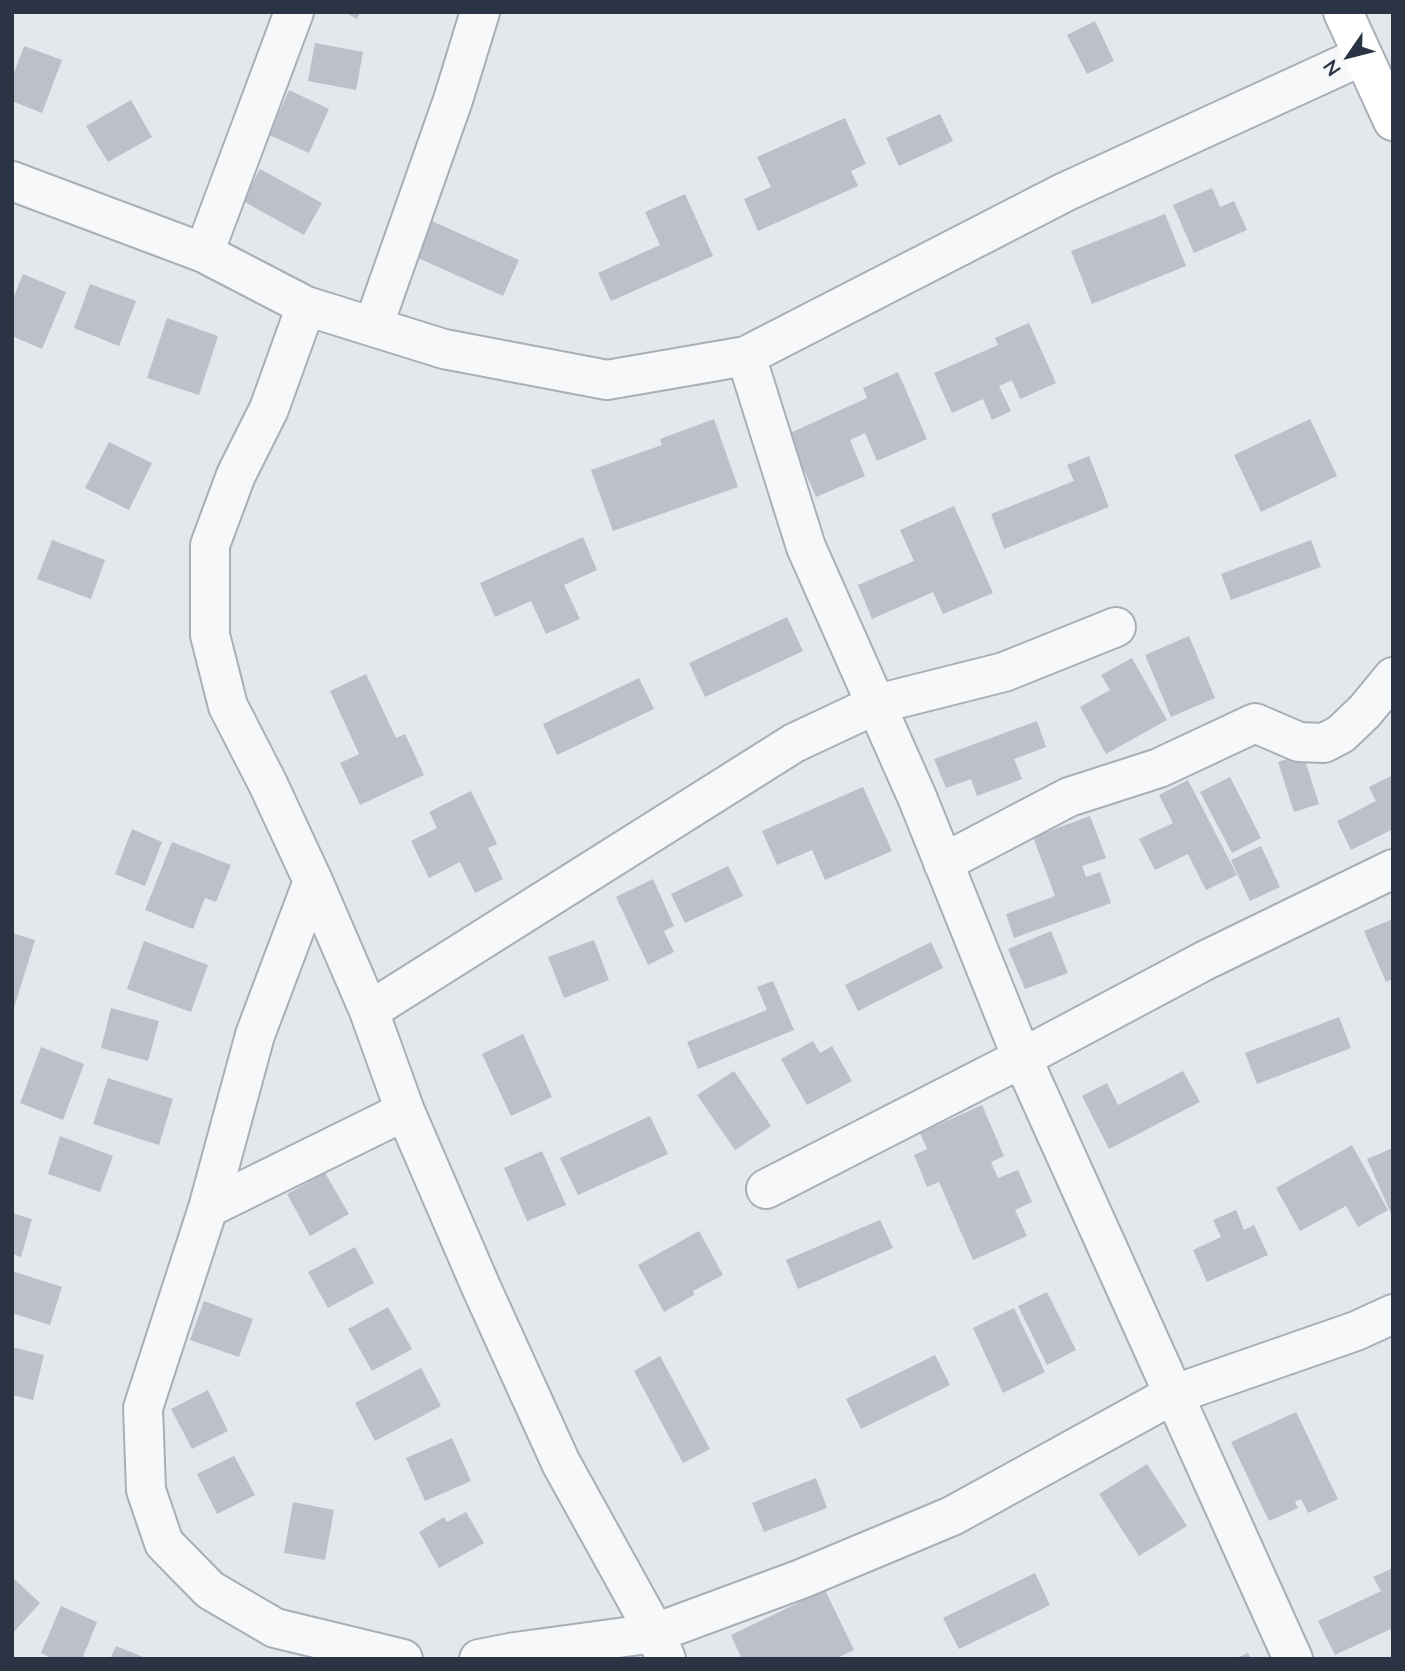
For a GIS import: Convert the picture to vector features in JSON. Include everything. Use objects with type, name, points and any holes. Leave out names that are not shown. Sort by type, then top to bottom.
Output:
[{"type":"main road","points":[[1343,12],[1393,121]]},
{"type":"street","points":[[204,253],[294,12]]},
{"type":"street","points":[[373,327],[453,100],[480,12]]},
{"type":"street","points":[[12,181],[204,253],[306,306],[444,349],[607,380],[746,356],[1065,192],[1362,56]]},
{"type":"street","points":[[306,306],[269,409],[236,475],[209,545],[210,635],[228,706],[313,881],[369,1011],[405,1111],[561,1463],[660,1646]]},
{"type":"street","points":[[746,356],[806,547],[877,704],[1023,1058],[1172,1395],[1293,1659]]},
{"type":"street","points":[[369,1011],[794,743],[877,704],[1004,673],[1115,627]]},
{"type":"street","points":[[943,863],[1069,797],[1159,768],[1255,723],[1299,742],[1324,743],[1341,734],[1365,711],[1393,677]]},
{"type":"street","points":[[765,1189],[1023,1058],[1204,961],[1393,869]]},
{"type":"street","points":[[313,881],[255,1035],[208,1208],[143,1408],[146,1490],[164,1542],[210,1590],[275,1628],[403,1659]]},
{"type":"street","points":[[208,1208],[405,1111]]},
{"type":"street","points":[[479,1659],[515,1652],[660,1646],[802,1579],[952,1516],[1172,1395],[1356,1331],[1393,1314]]},
{"type":"building","points":[[345,12],[360,12],[357,19]]},
{"type":"building","points":[[1095,21],[1114,61],[1087,74],[1067,35]]},
{"type":"building","points":[[315,43],[363,52],[356,90],[308,81]]},
{"type":"building","points":[[24,46],[62,60],[42,113],[12,101],[12,78]]},
{"type":"building","points":[[289,90],[329,109],[309,153],[269,135]]},
{"type":"building","points":[[131,100],[152,137],[108,162],[86,126]]},
{"type":"building","points":[[940,114],[953,141],[899,166],[886,138]]},
{"type":"building","points":[[845,118],[866,164],[851,171],[858,186],[758,231],[744,199],[771,187],[757,157]]},
{"type":"building","points":[[260,169],[322,203],[304,235],[243,201]]},
{"type":"building","points":[[1212,188],[1220,207],[1234,201],[1247,230],[1194,253],[1173,205]]},
{"type":"building","points":[[685,194],[713,256],[611,301],[598,273],[660,245],[645,212]]},
{"type":"building","points":[[1165,214],[1186,266],[1092,304],[1071,251]]},
{"type":"building","points":[[425,218],[519,260],[503,296],[409,254]]},
{"type":"building","points":[[23,274],[66,292],[42,349],[12,336],[12,301]]},
{"type":"building","points":[[90,284],[136,301],[119,346],[74,328]]},
{"type":"building","points":[[167,318],[218,336],[199,395],[147,378]]},
{"type":"building","points":[[1029,323],[1056,383],[1020,399],[1012,380],[999,386],[1011,411],[992,420],[983,399],[952,413],[934,373],[998,345],[995,338]]},
{"type":"building","points":[[898,372],[927,439],[877,461],[865,433],[850,440],[865,476],[816,497],[788,434],[867,398],[863,388]]},
{"type":"building","points":[[714,419],[738,487],[613,531],[591,470],[662,445],[660,439]]},
{"type":"building","points":[[1310,419],[1337,476],[1261,512],[1234,455]]},
{"type":"building","points":[[109,442],[152,463],[129,510],[85,488]]},
{"type":"building","points":[[1089,456],[1109,507],[1004,549],[991,514],[1074,481],[1067,465]]},
{"type":"building","points":[[954,506],[993,593],[943,614],[933,592],[872,619],[858,585],[914,561],[900,530]]},
{"type":"building","points":[[583,537],[597,570],[564,585],[580,619],[546,634],[531,601],[495,617],[480,583]]},
{"type":"building","points":[[52,540],[105,560],[91,599],[37,579]]},
{"type":"building","points":[[1311,540],[1321,567],[1231,600],[1221,574]]},
{"type":"building","points":[[787,617],[803,651],[705,697],[689,663]]},
{"type":"building","points":[[1189,636],[1215,698],[1171,717],[1145,655]]},
{"type":"building","points":[[1132,658],[1167,720],[1106,754],[1080,707],[1110,690],[1101,675]]},
{"type":"building","points":[[366,674],[396,738],[405,734],[424,775],[360,805],[340,763],[359,754],[330,691]]},
{"type":"building","points":[[639,678],[654,709],[557,755],[543,724]]},
{"type":"building","points":[[1037,721],[1046,747],[1014,759],[1022,779],[977,796],[971,779],[946,788],[934,759]]},
{"type":"building","points":[[1303,754],[1319,804],[1294,812],[1278,762]]},
{"type":"building","points":[[1393,775],[1393,829],[1351,850],[1337,821],[1376,801],[1369,787]]},
{"type":"building","points":[[1230,777],[1261,838],[1232,853],[1200,792]]},
{"type":"building","points":[[1188,780],[1237,875],[1206,890],[1188,854],[1155,870],[1139,839],[1173,823],[1159,795]]},
{"type":"building","points":[[863,787],[892,851],[825,880],[812,850],[777,865],[762,831]]},
{"type":"building","points":[[471,791],[497,844],[488,848],[503,879],[475,893],[460,862],[429,878],[411,841],[437,828],[429,812]]},
{"type":"building","points":[[1090,816],[1106,858],[1082,866],[1086,877],[1100,872],[1111,903],[1014,938],[1006,914],[1055,896],[1033,837]]},
{"type":"building","points":[[132,829],[162,842],[145,886],[115,874]]},
{"type":"building","points":[[172,842],[231,865],[216,902],[205,898],[193,929],[145,910]]},
{"type":"building","points":[[1261,846],[1280,887],[1250,901],[1231,860]]},
{"type":"building","points":[[728,866],[743,896],[685,923],[671,894]]},
{"type":"building","points":[[653,879],[674,926],[664,931],[674,952],[648,965],[616,897]]},
{"type":"building","points":[[1393,919],[1393,979],[1386,982],[1364,931]]},
{"type":"building","points":[[1051,931],[1068,973],[1025,989],[1008,949]]},
{"type":"building","points":[[12,933],[35,940],[13,1011],[12,1011]]},
{"type":"building","points":[[594,940],[609,980],[564,998],[548,957]]},
{"type":"building","points":[[144,941],[208,965],[191,1012],[127,989]]},
{"type":"building","points":[[931,942],[943,968],[858,1011],[845,985]]},
{"type":"building","points":[[773,981],[794,1030],[698,1069],[687,1042],[767,1010],[757,987]]},
{"type":"building","points":[[111,1008],[159,1021],[148,1061],[101,1048]]},
{"type":"building","points":[[1339,1017],[1351,1048],[1257,1084],[1245,1053]]},
{"type":"building","points":[[523,1034],[552,1097],[511,1116],[482,1054]]},
{"type":"building","points":[[813,1041],[820,1053],[832,1046],[852,1081],[807,1105],[781,1059]]},
{"type":"building","points":[[41,1047],[84,1064],[63,1120],[20,1103]]},
{"type":"building","points":[[734,1071],[771,1126],[735,1150],[697,1095]]},
{"type":"building","points":[[1183,1071],[1200,1102],[1109,1149],[1082,1096],[1107,1083],[1118,1105]]},
{"type":"building","points":[[108,1078],[173,1099],[159,1145],[93,1124]]},
{"type":"building","points":[[982,1105],[1004,1156],[991,1162],[998,1178],[1018,1170],[1032,1202],[1015,1210],[1027,1236],[973,1260],[939,1182],[927,1187],[914,1155],[927,1149],[920,1133]]},
{"type":"building","points":[[650,1116],[668,1154],[578,1195],[560,1158]]},
{"type":"building","points":[[60,1136],[113,1156],[100,1192],[48,1174]]},
{"type":"building","points":[[1352,1145],[1388,1210],[1358,1227],[1346,1206],[1300,1231],[1276,1188]]},
{"type":"building","points":[[1393,1148],[1393,1218],[1367,1159]]},
{"type":"building","points":[[542,1151],[566,1205],[527,1221],[504,1168]]},
{"type":"building","points":[[325,1173],[349,1214],[310,1236],[287,1194]]},
{"type":"building","points":[[1236,1210],[1244,1230],[1254,1225],[1268,1255],[1207,1282],[1193,1250],[1221,1237],[1213,1220]]},
{"type":"building","points":[[12,1213],[32,1219],[21,1257],[12,1254]]},
{"type":"building","points":[[880,1220],[893,1248],[798,1289],[786,1260]]},
{"type":"building","points":[[699,1231],[723,1275],[693,1291],[694,1295],[664,1312],[638,1265]]},
{"type":"building","points":[[355,1247],[374,1283],[328,1308],[308,1272]]},
{"type":"building","points":[[12,1271],[62,1287],[50,1325],[12,1313]]},
{"type":"building","points":[[1047,1292],[1076,1350],[1047,1365],[1018,1306]]},
{"type":"building","points":[[204,1301],[253,1319],[239,1357],[190,1340]]},
{"type":"building","points":[[388,1307],[412,1349],[372,1371],[348,1329]]},
{"type":"building","points":[[1014,1308],[1045,1372],[1003,1393],[973,1328]]},
{"type":"building","points":[[12,1347],[44,1355],[33,1400],[12,1395]]},
{"type":"building","points":[[935,1355],[950,1385],[861,1429],[846,1399]]},
{"type":"building","points":[[660,1356],[710,1449],[683,1463],[634,1371]]},
{"type":"building","points":[[421,1368],[441,1406],[375,1441],[355,1403]]},
{"type":"building","points":[[208,1390],[228,1431],[192,1449],[171,1409]]},
{"type":"building","points":[[1296,1412],[1338,1499],[1308,1513],[1301,1499],[1295,1502],[1298,1508],[1269,1521],[1231,1442]]},
{"type":"building","points":[[452,1438],[471,1481],[425,1501],[406,1458]]},
{"type":"building","points":[[234,1456],[255,1495],[217,1514],[197,1474]]},
{"type":"building","points":[[1147,1464],[1187,1526],[1139,1556],[1099,1494]]},
{"type":"building","points":[[816,1478],[827,1508],[764,1532],[752,1503]]},
{"type":"building","points":[[293,1502],[334,1510],[325,1560],[284,1553]]},
{"type":"building","points":[[466,1512],[484,1543],[439,1568],[419,1532],[444,1517],[447,1522]]},
{"type":"building","points":[[1393,1568],[1393,1628],[1335,1655],[1318,1621],[1381,1591],[1373,1577]]},
{"type":"building","points":[[1035,1573],[1050,1605],[959,1649],[943,1618]]},
{"type":"building","points":[[12,1577],[40,1603],[12,1634]]},
{"type":"building","points":[[825,1590],[854,1650],[835,1659],[742,1659],[731,1635]]},
{"type":"building","points":[[61,1606],[97,1622],[82,1659],[54,1659],[41,1653]]},
{"type":"building","points":[[116,1646],[148,1659],[110,1659]]},
{"type":"building","points":[[1248,1653],[1251,1659],[1234,1659]]}]
